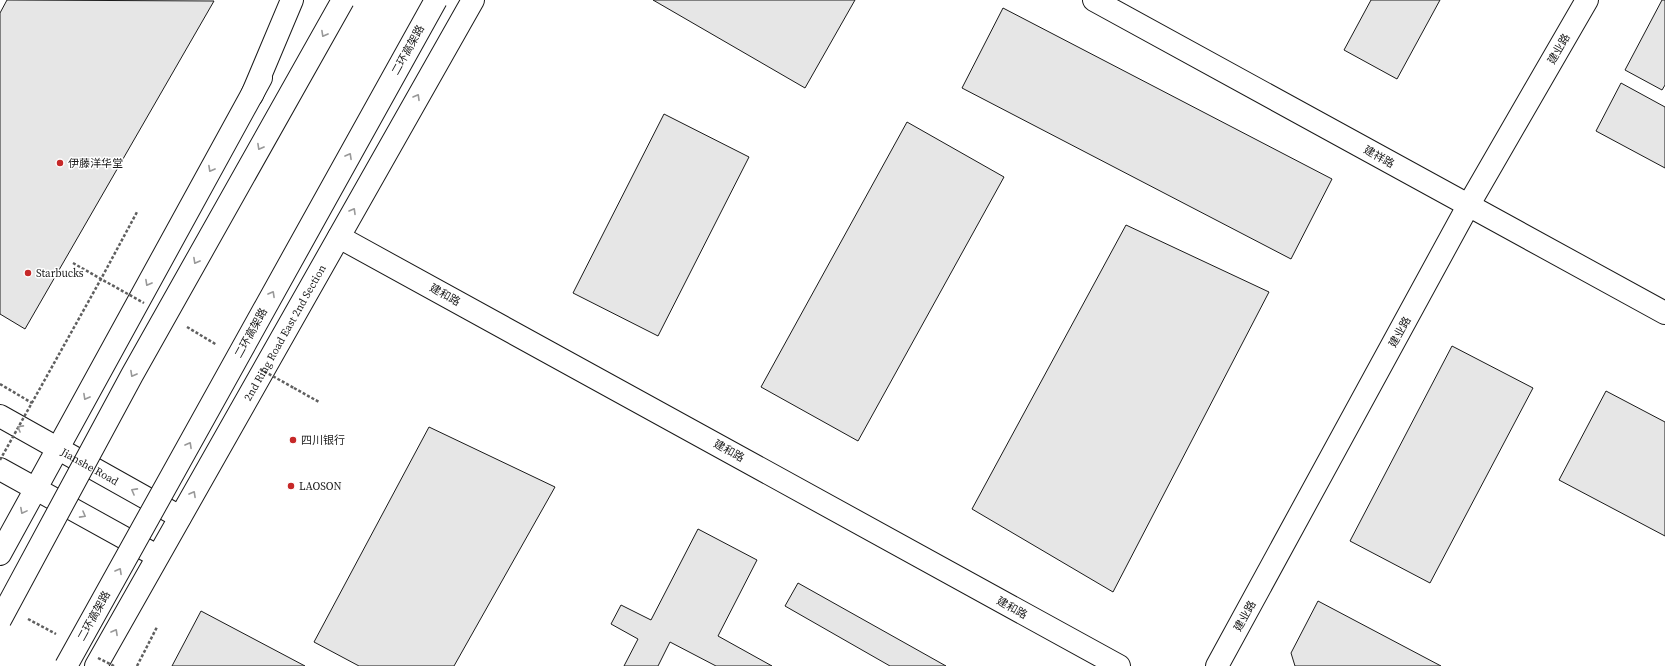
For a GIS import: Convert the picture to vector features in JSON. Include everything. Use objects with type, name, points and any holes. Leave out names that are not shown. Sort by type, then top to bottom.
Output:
[{"type":"main road","points":[[252,95],[292,0]]},
{"type":"main road","points":[[0,554],[304,0]]},
{"type":"main road","points":[[0,620],[132,375],[343,0]]},
{"type":"main road","name":"二环高架路","points":[[66,666],[436,0]]},
{"type":"main road","name":"2nd Ring Road East 2nd Section","points":[[96,666],[338,236],[473,0]]},
{"type":"main road","name":"建祥路","points":[[1094,0],[1665,313]]},
{"type":"main road","name":"建业路","points":[[1217,666],[1468,206],[1587,0]]},
{"type":"main road","name":"建和路","points":[[338,236],[1119,666]]},
{"type":"main road","name":"Jianshe Road","points":[[0,416],[180,517]]},
{"type":"main road","points":[[0,469],[157,556]]},
{"type":"path","points":[[0,460],[137,212]]},
{"type":"path","points":[[73,263],[149,306]]},
{"type":"path","points":[[184,326],[218,345]]},
{"type":"path","points":[[253,365],[319,402]]},
{"type":"path","points":[[0,384],[32,403]]},
{"type":"path","points":[[137,666],[157,627]]},
{"type":"building","name":"伊藤洋华堂","points":[[7,0],[214,1],[25,329],[0,314],[0,13]]},
{"type":"building","points":[[653,0],[855,0],[805,88]]},
{"type":"building","points":[[1371,0],[1440,0],[1397,79],[1344,50]]},
{"type":"building","points":[[1662,0],[1665,0],[1665,85],[1662,90],[1625,70]]},
{"type":"building","points":[[1003,8],[1332,179],[1291,259],[962,88]]},
{"type":"building","points":[[1621,83],[1665,107],[1665,168],[1596,131]]},
{"type":"building","points":[[664,114],[749,157],[658,336],[573,293]]},
{"type":"building","points":[[907,122],[1004,177],[858,441],[761,387]]},
{"type":"building","points":[[1126,225],[1269,292],[1113,592],[972,509]]},
{"type":"building","points":[[1452,346],[1533,388],[1430,583],[1350,541]]},
{"type":"building","points":[[1606,391],[1665,422],[1665,536],[1559,480]]},
{"type":"building","points":[[429,427],[555,487],[454,666],[359,666],[314,642]]},
{"type":"building","points":[[698,529],[757,560],[718,636],[772,666],[716,666],[670,642],[658,666],[624,666],[638,639],[611,624],[621,605],[651,620]]},
{"type":"building","points":[[798,583],[946,666],[890,666],[785,606]]},
{"type":"building","points":[[1318,601],[1441,666],[1295,666],[1291,653]]},
{"type":"building","points":[[201,611],[305,666],[172,666]]},
{"type":"place","name":"伊藤洋华堂","points":[[60,163]]},
{"type":"place","name":"Starbucks","points":[[28,273]]},
{"type":"place","name":"四川银行","points":[[293,440]]},
{"type":"place","name":"LAOSON","points":[[291,486]]}]
